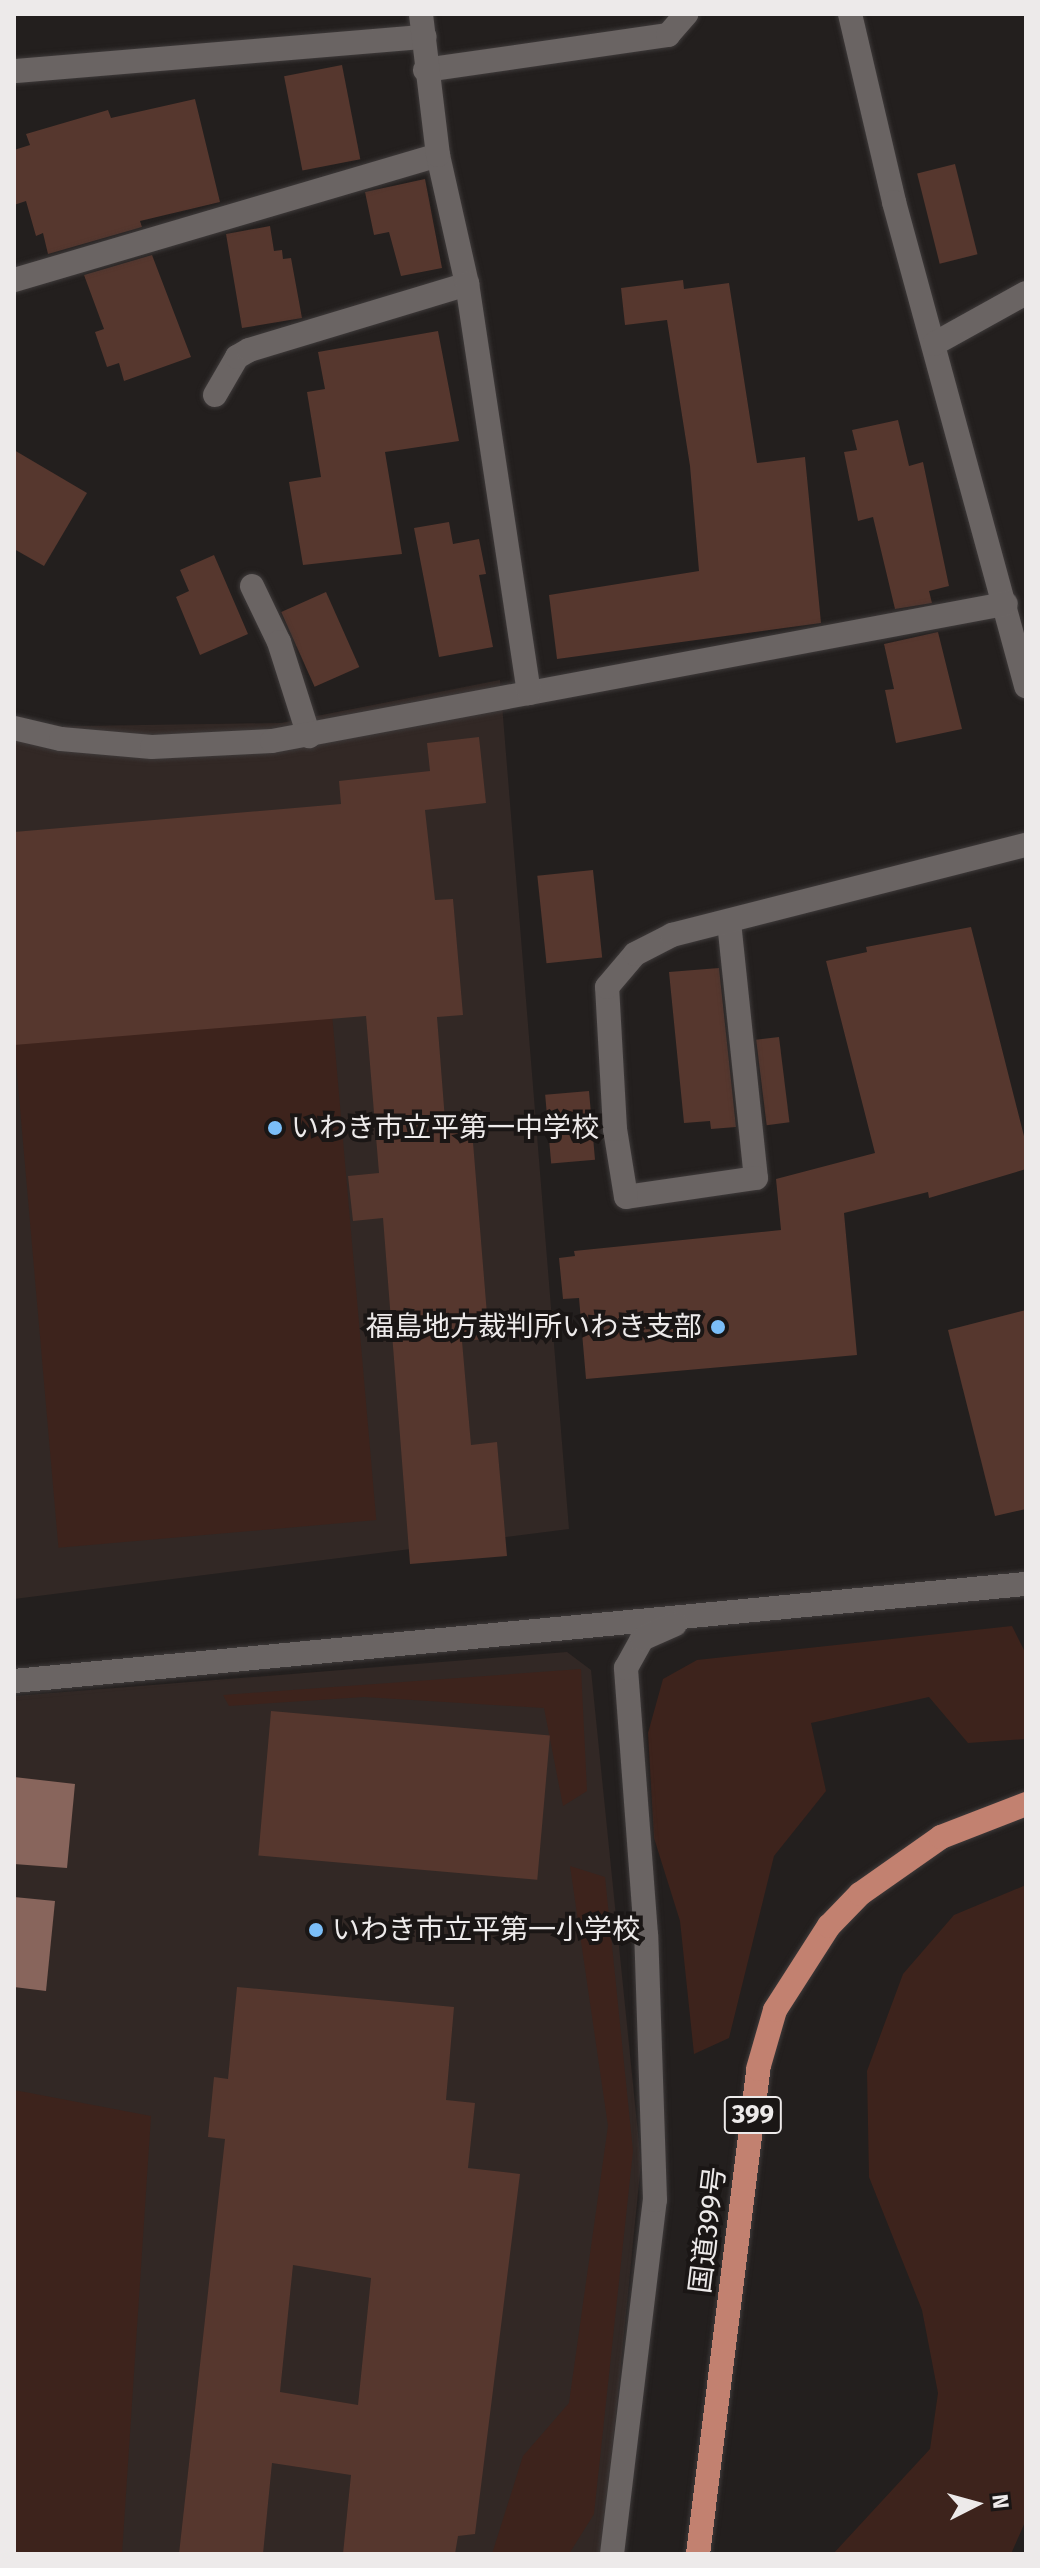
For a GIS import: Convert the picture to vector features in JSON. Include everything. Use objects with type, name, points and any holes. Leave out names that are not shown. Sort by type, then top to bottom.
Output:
[{"type":"highway","name":"国道399号","points":[[698,2554],[758,2069],[775,2010],[829,1926],[860,1894],[941,1837],[1026,1804]]},
{"type":"street","points":[[425,70],[668,35],[686,14]]},
{"type":"street","points":[[850,14],[1026,686]]},
{"type":"street","points":[[16,71],[423,25],[425,70],[438,155],[467,284],[529,693]]},
{"type":"street","points":[[14,280],[438,155]]},
{"type":"street","points":[[215,395],[237,357],[249,350],[467,284]]},
{"type":"street","points":[[934,344],[1026,293]]},
{"type":"street","points":[[252,586],[279,642],[309,736]]},
{"type":"street","points":[[14,728],[61,739],[152,747],[309,736],[1006,604]]},
{"type":"street","points":[[729,922],[756,1178],[626,1197],[615,1129],[607,987],[635,954],[672,935],[1026,845]]},
{"type":"street","points":[[14,1681],[1026,1584]]},
{"type":"street","points":[[612,2554],[655,2200],[646,1935],[626,1668],[642,1639],[692,1616]]},
{"type":"shaded area","name":"いわき市立平第一中学校","points":[[500,680],[569,1529],[14,1599],[14,727],[281,723]]},
{"type":"shaded area","name":"いわき市立平第一中学校","points":[[332,1014],[376,1520],[58,1548],[14,1042]]},
{"type":"shaded area","points":[[1012,1626],[1026,1654],[1026,1739],[968,1743],[929,1697],[811,1723],[826,1791],[774,1856],[729,2038],[694,2054],[680,1921],[654,1838],[648,1733],[663,1679],[697,1660]]},
{"type":"shaded area","name":"いわき市立平第一小学校","points":[[567,1652],[591,1670],[641,2163],[602,2554],[14,2554],[14,1696]]},
{"type":"shaded area","points":[[581,1669],[587,1791],[563,1806],[544,1708],[364,1697],[229,1706],[223,1695]]},
{"type":"shaded area","points":[[14,1777],[75,1784],[67,1868],[14,1864]]},
{"type":"shaded area","points":[[570,1866],[605,1877],[633,2151],[594,2514],[569,2554],[492,2554],[523,2456],[569,2403],[608,2126]]},
{"type":"shaded area","points":[[1026,1885],[1026,2520],[1011,2554],[833,2554],[930,2449],[938,2393],[922,2310],[869,2177],[867,2071],[903,1974],[954,1915]]},
{"type":"shaded area","points":[[14,1897],[55,1901],[46,1991],[14,1987]]},
{"type":"shaded area","points":[[14,2090],[151,2116],[122,2554],[14,2554]]},
{"type":"building","points":[[342,65],[360,159],[302,170],[284,76]]},
{"type":"building","points":[[195,99],[220,202],[140,221],[142,227],[48,254],[43,233],[36,236],[26,201],[14,205],[14,150],[30,145],[26,134],[108,110],[111,118]]},
{"type":"building","points":[[955,164],[977,254],[940,264],[917,173]]},
{"type":"building","points":[[425,179],[442,268],[401,276],[389,232],[374,235],[365,192]]},
{"type":"building","points":[[270,226],[274,251],[282,250],[283,259],[291,258],[302,318],[242,328],[226,234]]},
{"type":"building","points":[[152,255],[191,357],[124,381],[119,363],[107,367],[95,332],[104,329],[84,275]]},
{"type":"building","points":[[683,280],[684,289],[729,283],[757,463],[805,457],[821,623],[557,659],[549,595],[699,571],[690,466],[667,320],[625,325],[621,288]]},
{"type":"building","points":[[438,331],[459,441],[385,452],[402,554],[303,565],[289,482],[321,477],[307,392],[325,389],[318,352]]},
{"type":"building","points":[[898,420],[909,466],[923,462],[949,586],[929,591],[932,603],[895,609],[873,517],[858,521],[844,452],[857,450],[852,430]]},
{"type":"building","points":[[14,450],[87,493],[44,566],[14,549]]},
{"type":"building","points":[[449,522],[453,544],[479,539],[486,574],[479,575],[493,647],[439,657],[414,528]]},
{"type":"building","points":[[214,555],[248,634],[200,655],[176,597],[189,591],[180,570]]},
{"type":"building","points":[[326,592],[359,667],[315,687],[281,612]]},
{"type":"building","points":[[938,632],[962,729],[896,743],[885,690],[894,689],[884,644]]},
{"type":"building","points":[[479,737],[486,803],[425,810],[435,900],[453,899],[463,1015],[437,1017],[445,1120],[471,1118],[489,1339],[462,1341],[471,1445],[497,1442],[507,1556],[410,1564],[383,1218],[353,1221],[348,1176],[379,1173],[366,1016],[14,1045],[14,832],[341,804],[339,781],[430,771],[427,743]]},
{"type":"building","points":[[593,870],[602,958],[547,963],[537,876]]},
{"type":"building","points":[[971,927],[1026,1144],[1026,1169],[929,1198],[928,1192],[844,1213],[857,1355],[586,1379],[579,1298],[563,1299],[559,1258],[575,1256],[574,1251],[781,1230],[776,1179],[875,1153],[826,961],[867,952],[866,947]]},
{"type":"building","points":[[719,968],[736,1127],[711,1129],[710,1121],[684,1123],[669,972]]},
{"type":"building","points":[[779,1037],[789,1122],[767,1125],[756,1040]]},
{"type":"building","points":[[589,1091],[595,1160],[551,1164],[545,1095]]},
{"type":"building","points":[[1026,1310],[1026,1509],[995,1516],[948,1330]]},
{"type":"building","points":[[271,1711],[550,1735],[537,1880],[258,1855]]},
{"type":"building","points":[[237,1987],[454,2007],[446,2100],[475,2103],[468,2168],[520,2174],[475,2534],[458,2536],[455,2554],[343,2554],[351,2475],[272,2463],[263,2554],[179,2554],[225,2139],[208,2137],[214,2077],[228,2079]],"holes":[[[293,2265],[371,2278],[358,2405],[280,2392]]]},
{"type":"place","name":"いわき市立平第一中学校","points":[[275,1128]]},
{"type":"place","name":"福島地方裁判所いわき支部","points":[[718,1327]]},
{"type":"place","name":"いわき市立平第一小学校","points":[[316,1930]]}]
